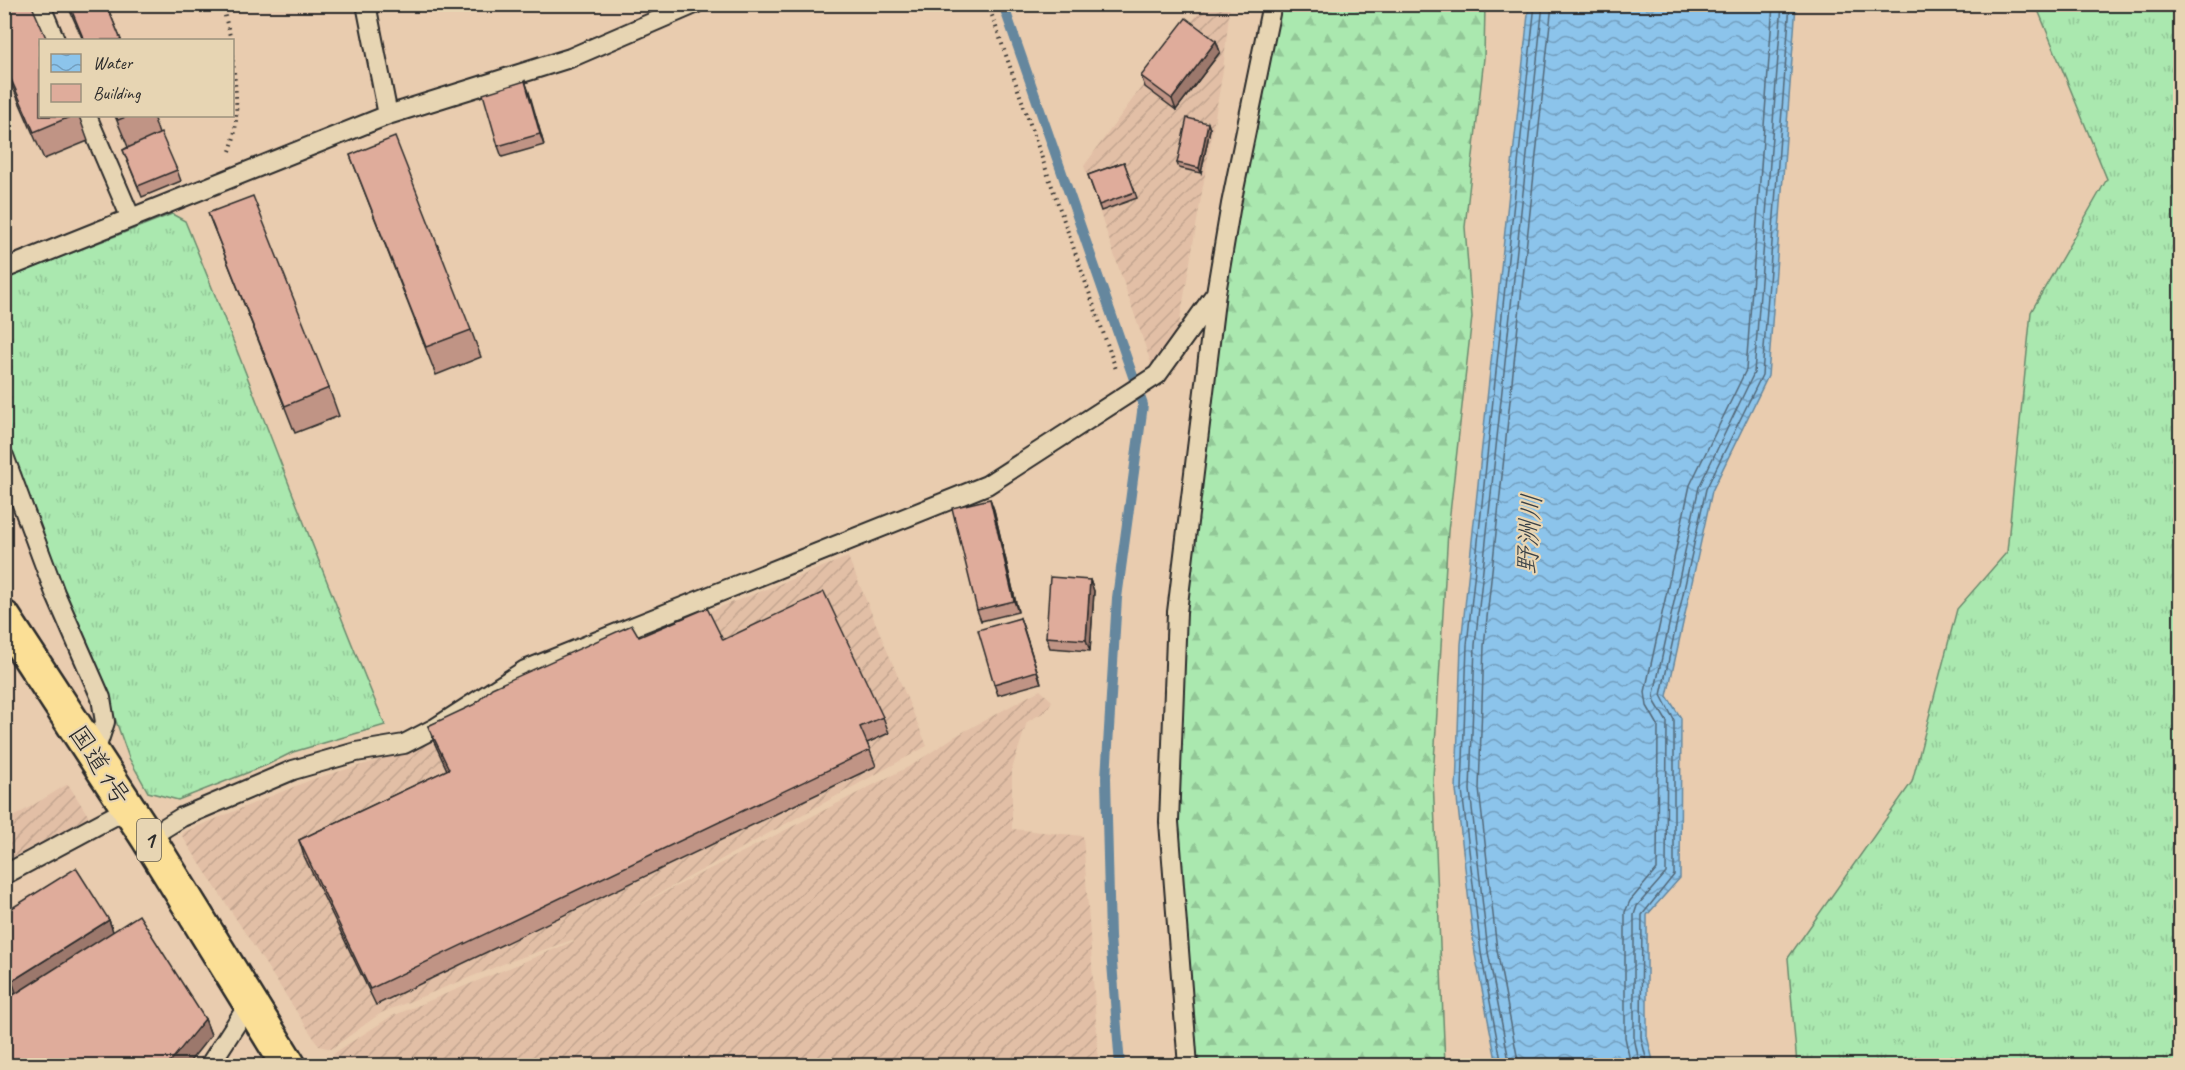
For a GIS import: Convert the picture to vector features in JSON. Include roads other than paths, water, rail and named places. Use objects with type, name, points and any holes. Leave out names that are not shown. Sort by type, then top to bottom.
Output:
[{"type":"highway","name":"国道1号","points":[[4,618],[129,808],[289,1065]]},
{"type":"lane","points":[[40,4],[55,39]]},
{"type":"lane","points":[[366,4],[388,115]]},
{"type":"lane","points":[[4,268],[219,180],[388,115],[570,58],[695,4]]},
{"type":"lane","points":[[1188,1065],[1169,822],[1177,612],[1216,293],[1231,204],[1272,4]]},
{"type":"lane","points":[[87,117],[130,216]]},
{"type":"lane","points":[[148,838],[182,817],[293,770],[356,752],[404,744],[435,728],[525,670],[987,485],[1157,375],[1216,293]]},
{"type":"lane","points":[[4,456],[55,593],[101,698],[105,722],[94,755]]},
{"type":"lane","points":[[4,875],[129,808]]},
{"type":"lane","points":[[209,1065],[249,1004]]},
{"type":"water","name":"野洲川","points":[[1529,5],[1796,5],[1768,376],[1712,491],[1667,696],[1681,718],[1680,878],[1647,915],[1647,1036],[1654,1065],[1497,1065],[1475,954],[1456,790],[1461,644]]},
{"type":"waterway","points":[[1003,4],[1143,405],[1117,598],[1106,778],[1110,937],[1120,1066]]}]
